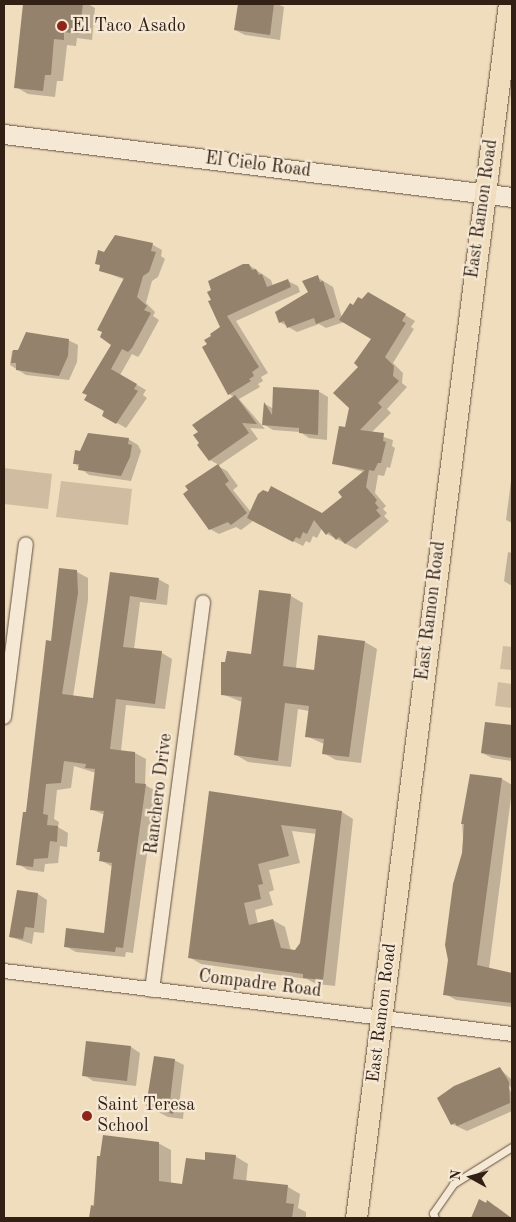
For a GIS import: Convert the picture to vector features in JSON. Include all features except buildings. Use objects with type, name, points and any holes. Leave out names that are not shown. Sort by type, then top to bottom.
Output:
[{"type":"main road","name":"East Ramon Road","points":[[356,1218],[484,193],[509,26],[509,4]]},
{"type":"main road","name":"El Cielo Road","points":[[4,134],[512,196]]},
{"type":"street","points":[[4,717],[26,544]]},
{"type":"street","name":"Ranchero Drive","points":[[152,990],[203,602]]},
{"type":"street","name":"Compadre Road","points":[[4,971],[512,1034]]},
{"type":"lane","points":[[435,1218],[433,1213],[453,1184],[512,1147]]},
{"type":"shaded area","points":[[4,468],[52,474],[48,509],[4,504]]},
{"type":"shaded area","points":[[61,481],[132,489],[128,525],[56,517]]},
{"type":"shaded area","points":[[503,646],[512,647],[512,670],[500,669]]},
{"type":"shaded area","points":[[498,682],[512,684],[512,708],[495,706]]},
{"type":"place","name":"El Taco Asado","points":[[62,26]]},
{"type":"place","name":"Saint Teresa School","points":[[87,1116]]}]
